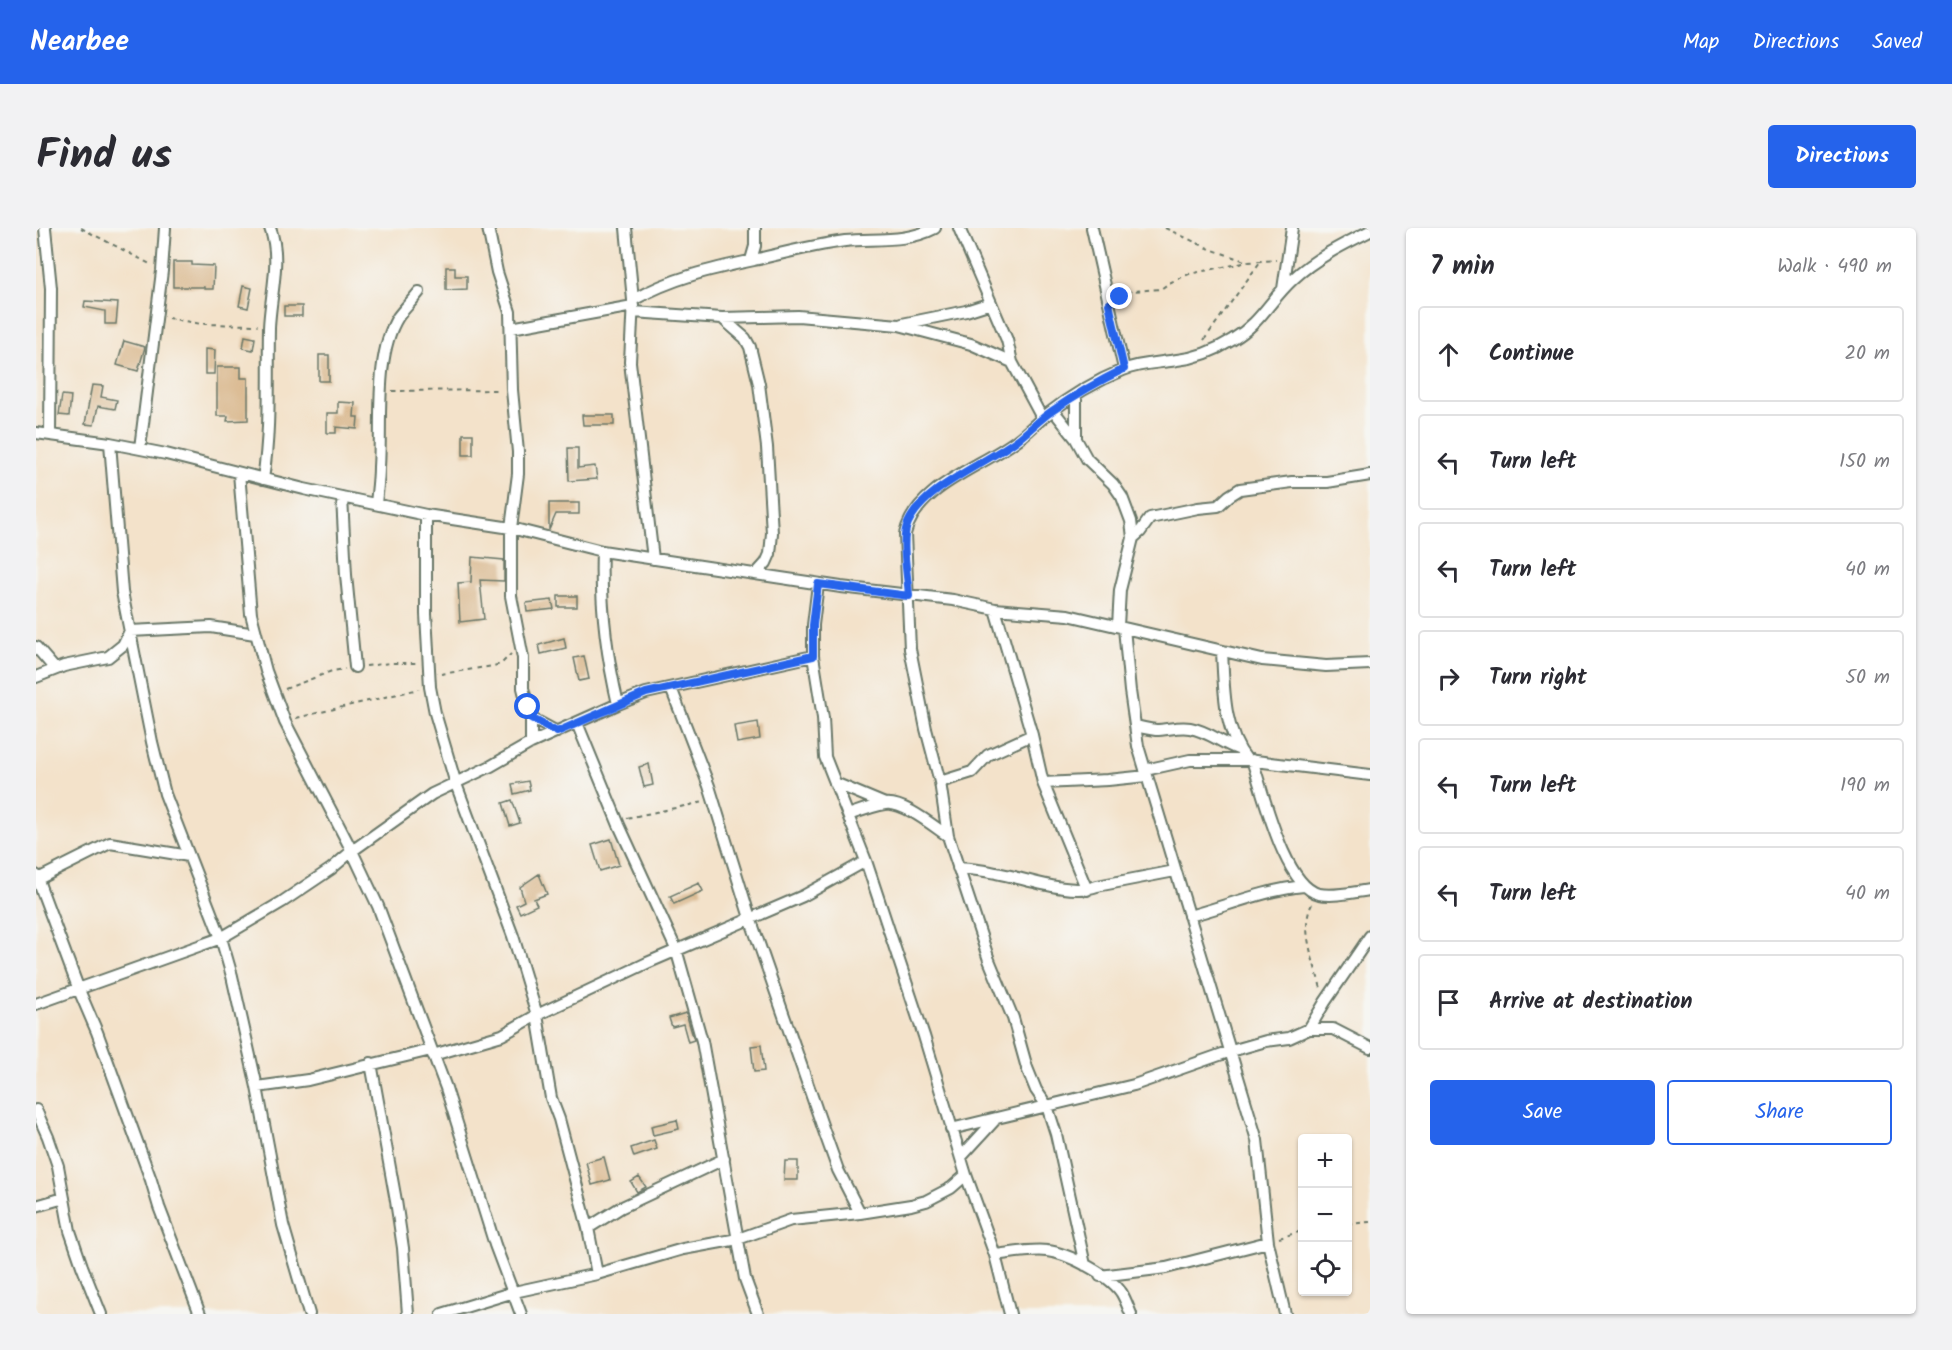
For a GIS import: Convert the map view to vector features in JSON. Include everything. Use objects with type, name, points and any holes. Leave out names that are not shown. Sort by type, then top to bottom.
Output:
[{"type":"street","points":[[45,228],[51,288],[50,435]]},
{"type":"street","points":[[140,448],[162,271],[165,228]]},
{"type":"street","points":[[263,479],[267,455],[269,326],[275,250],[270,228]]},
{"type":"street","points":[[488,228],[512,328],[512,390],[518,474],[511,528],[511,596],[523,658],[523,688],[531,718],[531,743]]},
{"type":"street","points":[[626,228],[633,306],[630,362],[653,559]]},
{"type":"street","points":[[752,260],[755,228]]},
{"type":"street","points":[[633,306],[649,291],[699,272],[843,241],[889,241],[935,228]]},
{"type":"street","points":[[958,228],[1007,340],[1012,362],[1042,418]]},
{"type":"street","points":[[1092,228],[1124,369]]},
{"type":"street","points":[[1283,289],[1292,229]]},
{"type":"street","points":[[1085,1265],[1066,1171],[1047,1106],[1036,1090],[1027,1068],[1013,1018],[988,960],[948,836],[940,782],[926,729],[910,649],[905,534],[908,522],[924,501],[950,480],[1017,440],[1042,418],[1094,383],[1136,365],[1193,357],[1230,341],[1249,329],[1265,314],[1294,277],[1348,242],[1370,231]]},
{"type":"street","points":[[376,504],[380,392],[390,337],[398,318],[419,292]]},
{"type":"street","points":[[898,325],[966,311],[991,303]]},
{"type":"street","points":[[512,328],[633,306],[722,318],[798,316],[898,325],[970,344],[1012,362]]},
{"type":"street","points":[[722,318],[745,338],[750,346],[759,384],[767,447],[772,533],[770,554],[766,563],[756,574]]},
{"type":"street","points":[[1076,395],[1076,439]]},
{"type":"street","points":[[1053,410],[1076,439],[1087,459],[1113,484],[1122,497],[1131,521],[1133,538],[1120,590],[1121,627],[1138,746],[1257,1140],[1268,1242],[1285,1314]]},
{"type":"street","points":[[36,433],[140,448],[342,497],[426,515],[511,528],[603,551],[818,584],[953,600],[995,609],[1068,615],[1262,660],[1326,666],[1370,664]]},
{"type":"street","points":[[110,443],[118,561],[138,678],[165,794],[221,938],[232,975],[257,1087],[283,1226],[309,1314]]},
{"type":"street","points":[[239,473],[244,554],[255,634],[285,722],[378,906],[446,1088],[495,1245],[521,1314]]},
{"type":"street","points":[[1133,538],[1150,518],[1218,506],[1240,489],[1292,482],[1327,482],[1370,475]]},
{"type":"street","points":[[342,497],[345,575],[355,667]]},
{"type":"street","points":[[426,515],[429,681],[435,713],[456,784],[513,936],[537,1014],[551,1098],[559,1119],[588,1228],[597,1274]]},
{"type":"street","points":[[603,551],[601,584],[603,621],[618,704]]},
{"type":"street","points":[[818,584],[813,625],[813,656],[823,718],[825,757],[866,861],[924,1036],[966,1175],[995,1255],[1010,1314]]},
{"type":"street","points":[[995,609],[1044,783],[1087,890]]},
{"type":"street","points":[[130,631],[211,627],[255,634]]},
{"type":"street","points":[[36,677],[55,669],[108,657],[123,645],[130,631]]},
{"type":"street","points":[[36,647],[55,669]]},
{"type":"street","points":[[1222,651],[1226,704],[1238,749]]},
{"type":"street","points":[[36,1004],[221,938],[282,902],[331,869],[352,851],[432,794],[456,784],[531,743],[618,704],[646,693],[813,656]]},
{"type":"street","points":[[671,688],[713,799],[750,918],[838,1170],[860,1213]]},
{"type":"street","points":[[531,718],[557,732]]},
{"type":"street","points":[[577,723],[615,817],[676,949],[702,1041],[745,1279],[758,1314]]},
{"type":"street","points":[[1136,726],[1158,730],[1191,728],[1204,731],[1224,744],[1238,749],[1250,760],[1282,850],[1304,886],[1319,894],[1370,890]]},
{"type":"street","points":[[940,782],[972,772],[988,754],[1032,735]]},
{"type":"street","points":[[1044,783],[1108,780],[1146,773],[1173,762],[1190,760],[1250,760],[1370,775]]},
{"type":"street","points":[[835,783],[885,804],[903,807],[948,836]]},
{"type":"street","points":[[848,815],[885,804]]},
{"type":"street","points":[[189,856],[110,843],[37,877],[78,990],[97,1032],[152,1180],[159,1207],[200,1314]]},
{"type":"street","points":[[257,1087],[308,1080],[371,1063],[432,1052],[502,1035],[537,1014],[676,949],[803,896],[866,861]]},
{"type":"street","points":[[958,868],[1087,890],[1175,871]]},
{"type":"street","points":[[1189,916],[1279,889],[1304,886]]},
{"type":"street","points":[[1310,1029],[1324,1002],[1370,936]]},
{"type":"street","points":[[951,1129],[1134,1086],[1231,1050],[1289,1038],[1310,1029],[1333,1029],[1370,1048]]},
{"type":"street","points":[[371,1063],[403,1248],[408,1314]]},
{"type":"street","points":[[36,1110],[58,1166],[70,1231],[100,1314]]},
{"type":"street","points":[[962,1156],[994,1120]]},
{"type":"street","points":[[588,1228],[620,1208],[724,1160]]},
{"type":"street","points":[[442,1314],[514,1292],[597,1274],[683,1249],[738,1239],[791,1220],[911,1205],[926,1201],[951,1188],[966,1175]]},
{"type":"street","points":[[36,1206],[64,1198]]},
{"type":"street","points":[[1100,1275],[1166,1269],[1268,1242]]},
{"type":"street","points":[[995,1255],[1046,1250],[1067,1256],[1085,1265],[1121,1292],[1131,1314]]},
{"type":"path","points":[[81,228],[162,271]]},
{"type":"path","points":[[1165,228],[1210,249],[1248,262]]},
{"type":"path","points":[[1109,304],[1132,291],[1158,290],[1189,274],[1248,262],[1288,258]]},
{"type":"path","points":[[1193,357],[1219,316],[1260,262]]},
{"type":"path","points":[[156,318],[171,318],[201,324],[269,326]]},
{"type":"path","points":[[380,392],[512,390]]},
{"type":"path","points":[[285,722],[429,681],[501,664],[508,659],[519,640]]},
{"type":"path","points":[[615,817],[638,817],[713,799]]},
{"type":"path","points":[[1319,894],[1311,907],[1308,926],[1309,941],[1324,1002]]},
{"type":"path","points":[[1352,1224],[1370,1222]]},
{"type":"path","points":[[1268,1242],[1298,1232]]},
{"type":"building","points":[[173,262],[192,262],[192,265],[214,266],[213,289],[173,287]]},
{"type":"building","points":[[446,267],[455,267],[455,276],[467,276],[467,289],[446,290]]},
{"type":"building","points":[[243,286],[252,288],[248,308],[239,306]]},
{"type":"building","points":[[85,301],[118,303],[116,324],[105,324],[105,311],[84,307]]},
{"type":"building","points":[[284,306],[302,306],[302,316],[284,316]]},
{"type":"building","points":[[245,336],[255,338],[253,350],[243,348]]},
{"type":"building","points":[[124,341],[145,347],[138,371],[117,365]]},
{"type":"building","points":[[205,349],[215,350],[214,374],[205,374]]},
{"type":"building","points":[[319,355],[329,355],[329,381],[319,381]]},
{"type":"building","points":[[217,367],[241,367],[241,378],[248,378],[248,420],[227,421],[228,416],[217,416]]},
{"type":"building","points":[[92,385],[103,386],[101,397],[117,400],[115,409],[98,406],[94,425],[85,424]]},
{"type":"building","points":[[62,395],[71,396],[69,416],[59,415]]},
{"type":"building","points":[[338,402],[355,403],[354,417],[358,417],[357,429],[336,427],[336,433],[327,433],[327,413],[338,413]]},
{"type":"building","points":[[582,415],[614,415],[614,425],[583,425]]},
{"type":"building","points":[[463,434],[473,434],[473,455],[463,455]]},
{"type":"building","points":[[568,448],[578,448],[578,468],[595,466],[597,479],[569,481]]},
{"type":"building","points":[[549,503],[579,503],[579,514],[556,514],[549,530]]},
{"type":"building","points":[[472,557],[504,560],[504,581],[480,580],[484,619],[460,622],[458,583],[471,582]]},
{"type":"building","points":[[558,596],[577,596],[577,607],[558,607]]},
{"type":"building","points":[[552,600],[554,609],[527,612],[526,603]]},
{"type":"building","points":[[564,638],[566,648],[541,654],[539,645]]},
{"type":"building","points":[[584,656],[589,679],[579,681],[574,658]]},
{"type":"building","points":[[758,722],[760,739],[737,743],[734,726]]},
{"type":"building","points":[[649,764],[653,785],[644,787],[639,767]]},
{"type":"building","points":[[528,781],[530,790],[514,794],[512,784]]},
{"type":"building","points":[[512,800],[520,823],[510,826],[503,803]]},
{"type":"building","points":[[611,839],[619,865],[600,871],[592,845]]},
{"type":"building","points":[[539,874],[547,894],[534,899],[537,905],[520,913],[516,905],[524,901],[520,887]]},
{"type":"building","points":[[699,883],[703,891],[674,904],[670,896]]},
{"type":"building","points":[[686,1013],[694,1040],[688,1042],[683,1024],[672,1027],[669,1018]]},
{"type":"building","points":[[761,1045],[764,1071],[754,1072],[751,1046]]},
{"type":"building","points":[[677,1120],[679,1129],[653,1135],[651,1126]]},
{"type":"building","points":[[654,1140],[657,1149],[634,1157],[631,1148]]},
{"type":"building","points":[[604,1157],[610,1180],[592,1185],[586,1162]]},
{"type":"building","points":[[785,1161],[798,1161],[798,1180],[784,1180]]},
{"type":"building","points":[[639,1177],[646,1187],[637,1192],[631,1182]]},
{"type":"route","points":[[528,707],[531,718],[557,732],[646,693],[813,656],[813,625],[818,584],[909,596],[905,534],[908,522],[924,501],[950,480],[1017,440],[1053,410],[1094,383],[1124,369],[1109,304],[1120,297]]}]
